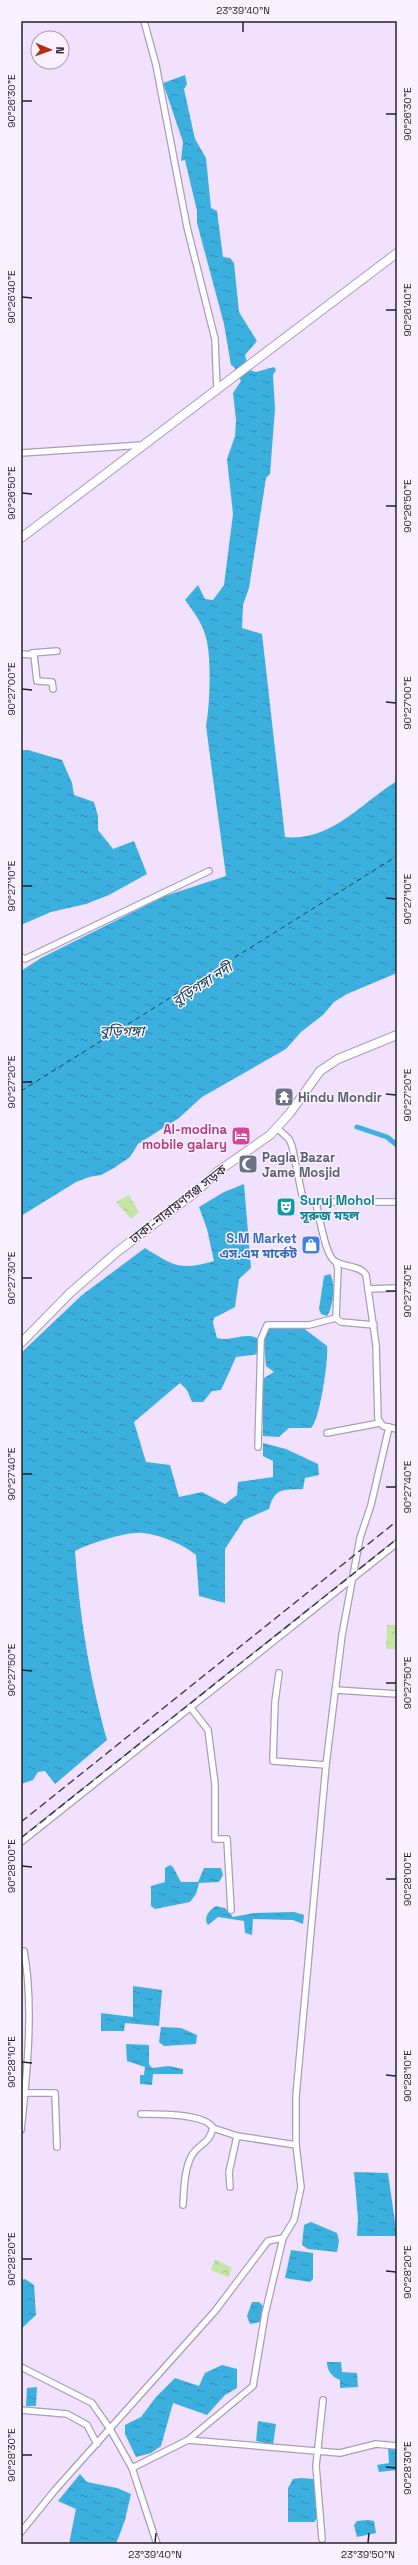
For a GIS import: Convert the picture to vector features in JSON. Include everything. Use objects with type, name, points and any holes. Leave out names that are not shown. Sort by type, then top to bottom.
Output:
[{"type":"highway","points":[[21,538],[146,445],[397,252]]},
{"type":"highway","name":"ঢাকা-নারায়ণগঞ্জ সড়ক","points":[[21,1343],[70,1293],[111,1257],[197,1191],[217,1172],[277,1128],[320,1071],[338,1059],[397,1035]]},
{"type":"street","points":[[144,21],[156,65],[187,227],[215,339],[216,391]]},
{"type":"street","points":[[21,454],[146,445]]},
{"type":"street","points":[[21,654],[57,651]]},
{"type":"street","points":[[32,653],[36,660],[37,681],[52,682],[53,689]]},
{"type":"street","points":[[21,957],[25,959],[209,871]]},
{"type":"street","points":[[277,1128],[289,1139],[292,1146],[303,1199],[314,1202],[397,1202]]},
{"type":"street","points":[[314,1202],[326,1246],[336,1262],[338,1269],[336,1318]]},
{"type":"street","points":[[336,1262],[364,1271],[374,1325],[376,1404],[380,1423]]},
{"type":"street","points":[[368,1289],[397,1288]]},
{"type":"street","points":[[336,1318],[341,1322],[374,1325]]},
{"type":"street","points":[[258,1448],[261,1339],[263,1330],[267,1326],[309,1325],[336,1318]]},
{"type":"street","points":[[327,1433],[380,1423],[397,1429]]},
{"type":"street","points":[[132,2468],[188,2440],[253,2386],[264,2314],[283,2238],[294,2220],[301,2187],[296,2144],[296,2089],[326,1765],[342,1635],[360,1538],[371,1505],[388,1427]]},
{"type":"street","points":[[21,1842],[397,1543]]},
{"type":"street","points":[[279,1673],[275,1702],[273,1761],[326,1765]]},
{"type":"street","points":[[336,1690],[397,1694]]},
{"type":"street","points":[[191,1708],[208,1730],[215,1784],[213,1830],[215,1839],[226,1839],[231,1910]]},
{"type":"street","points":[[21,1952],[24,1951],[28,1971],[25,2093],[21,2130]]},
{"type":"street","points":[[25,2093],[55,2093],[57,2147]]},
{"type":"street","points":[[141,2114],[172,2115],[200,2119],[211,2124],[213,2128],[237,2136],[296,2144]]},
{"type":"street","points":[[183,2206],[185,2180],[192,2156],[210,2140],[213,2128]]},
{"type":"street","points":[[230,2187],[229,2172],[237,2136]]},
{"type":"street","points":[[21,2532],[215,2311],[268,2241],[283,2238]]},
{"type":"street","points":[[21,2367],[92,2403],[110,2429],[132,2468],[156,2544]]},
{"type":"street","points":[[322,2539],[317,2452],[323,2400]]},
{"type":"street","points":[[21,2410],[67,2414],[87,2425],[97,2444]]},
{"type":"street","points":[[188,2440],[340,2453],[376,2444],[397,2446]]},
{"type":"green space","points":[[129,1195],[139,1212],[131,1219],[116,1202]]},
{"type":"green space","points":[[387,1625],[397,1625],[397,1649],[386,1649]]},
{"type":"green space","points":[[215,2259],[232,2268],[228,2277],[211,2270]]},
{"type":"water","name":"বুড়িগঙ্গা","points":[[185,75],[187,84],[184,89],[195,139],[206,158],[211,208],[217,211],[223,257],[230,258],[234,263],[239,312],[257,341],[245,355],[249,370],[256,372],[274,367],[276,370],[273,375],[275,409],[270,474],[266,478],[249,588],[243,605],[242,628],[262,634],[285,837],[302,837],[331,827],[358,810],[397,781],[397,973],[347,994],[334,1002],[323,1015],[301,1032],[286,1049],[202,1097],[179,1118],[138,1144],[130,1157],[114,1168],[101,1175],[89,1177],[76,1182],[21,1216],[21,971],[41,958],[165,896],[226,876],[206,726],[209,706],[209,654],[205,634],[201,625],[185,600],[198,585],[205,599],[213,600],[224,585],[233,514],[227,459],[235,436],[236,420],[233,393],[241,381],[234,367],[231,365],[224,324],[197,223],[197,211],[185,160],[181,161],[183,142],[163,83]]},
{"type":"water","points":[[21,750],[28,750],[62,760],[72,783],[74,795],[94,802],[98,816],[98,830],[113,849],[134,841],[147,874],[109,895],[86,904],[51,912],[21,925]]},
{"type":"water","points":[[244,1184],[251,1268],[239,1279],[235,1307],[214,1318],[213,1323],[217,1338],[228,1339],[248,1336],[259,1339],[259,1354],[236,1357],[221,1390],[212,1391],[203,1402],[192,1402],[187,1390],[180,1383],[134,1422],[146,1462],[170,1465],[179,1497],[202,1492],[225,1504],[237,1495],[238,1482],[273,1477],[273,1461],[263,1456],[263,1443],[286,1449],[318,1464],[319,1475],[305,1478],[303,1489],[285,1490],[277,1493],[271,1502],[269,1509],[244,1520],[225,1549],[225,1603],[199,1596],[196,1555],[185,1547],[164,1538],[143,1533],[128,1534],[98,1542],[75,1551],[86,1647],[95,1693],[107,1740],[55,1784],[45,1771],[38,1772],[33,1780],[21,1784],[21,1353],[82,1295],[145,1248],[163,1259],[178,1265],[193,1266],[214,1261],[207,1229],[199,1207],[224,1192]]},
{"type":"water","points":[[330,1274],[333,1283],[333,1295],[331,1307],[327,1316],[321,1314],[319,1309],[324,1276]]},
{"type":"water","points":[[279,1326],[302,1327],[327,1346],[325,1375],[318,1414],[311,1428],[289,1428],[279,1437],[263,1436],[263,1382],[264,1378],[274,1372],[266,1366],[264,1343],[267,1329]]},
{"type":"water","points":[[170,1865],[173,1867],[181,1882],[198,1882],[204,1868],[221,1868],[223,1875],[219,1882],[199,1883],[196,1894],[190,1902],[155,1909],[151,1906],[151,1886],[165,1882],[165,1868]]},
{"type":"water","points":[[216,1906],[225,1908],[233,1917],[254,1913],[294,1912],[304,1915],[303,1924],[293,1920],[253,1919],[252,1935],[245,1933],[244,1921],[218,1917],[208,1925],[206,1917]]},
{"type":"water","points":[[133,1986],[162,1990],[159,2026],[125,2023],[124,2031],[101,2031],[101,2013],[133,2017]]},
{"type":"water","points":[[161,2027],[181,2028],[197,2035],[196,2044],[164,2046],[159,2042]]},
{"type":"water","points":[[126,2044],[149,2045],[149,2064],[152,2068],[169,2066],[183,2069],[183,2074],[153,2074],[152,2085],[140,2084],[140,2075],[144,2075],[145,2067],[127,2061]]},
{"type":"water","points":[[354,2172],[388,2173],[397,2236],[357,2236],[358,2218]]},
{"type":"water","points":[[311,2222],[337,2233],[339,2241],[337,2252],[308,2249],[302,2245],[304,2225]]},
{"type":"water","points":[[291,2250],[313,2253],[313,2279],[310,2282],[285,2278]]},
{"type":"water","points":[[25,2279],[34,2285],[36,2315],[21,2329],[21,2280]]},
{"type":"water","points":[[252,2302],[259,2302],[263,2306],[261,2322],[250,2324],[247,2316]]},
{"type":"water","points":[[327,2362],[341,2362],[342,2372],[357,2373],[358,2387],[340,2388],[340,2380],[330,2373]]},
{"type":"water","points":[[222,2365],[237,2369],[237,2388],[225,2395],[207,2415],[173,2403],[161,2446],[151,2453],[136,2457],[125,2434],[125,2425],[141,2417],[156,2397],[175,2378],[199,2386],[205,2373]]},
{"type":"water","points":[[37,2387],[36,2406],[26,2406],[27,2388]]},
{"type":"water","points":[[258,2421],[276,2424],[273,2445],[256,2441]]},
{"type":"water","points":[[388,2447],[397,2447],[397,2470],[379,2472],[377,2465],[389,2463]]},
{"type":"water","points":[[80,2474],[87,2482],[117,2488],[131,2494],[125,2520],[116,2544],[69,2544],[76,2509],[58,2501]]},
{"type":"water","points":[[293,2479],[314,2479],[317,2485],[318,2517],[314,2522],[288,2522],[288,2488]]},
{"type":"water","points":[[357,2521],[374,2521],[376,2533],[357,2537],[354,2525]]},
{"type":"waterway","points":[[357,1127],[387,1137],[397,1145]]},
{"type":"ferry route","points":[[21,1091],[397,856]]},
{"type":"railway","points":[[21,1822],[397,1521]]},
{"type":"railway","points":[[21,1838],[397,1539]]},
{"type":"place","name":"Hindu Mondir","points":[[284,1097]]},
{"type":"place","name":"Al-modina mobile galary","points":[[241,1136]]},
{"type":"place","name":"Pagla Bazar Jame Mosjid","points":[[248,1164]]},
{"type":"place","name":"Suruj Mohol সূরুজ মহল","points":[[286,1207]]},
{"type":"place","name":"S.M Market এস.এম মার্কেট","points":[[311,1245]]},
{"type":"water label","name":"বুড়িগঙ্গা নদী","points":[[202,984]]}]
